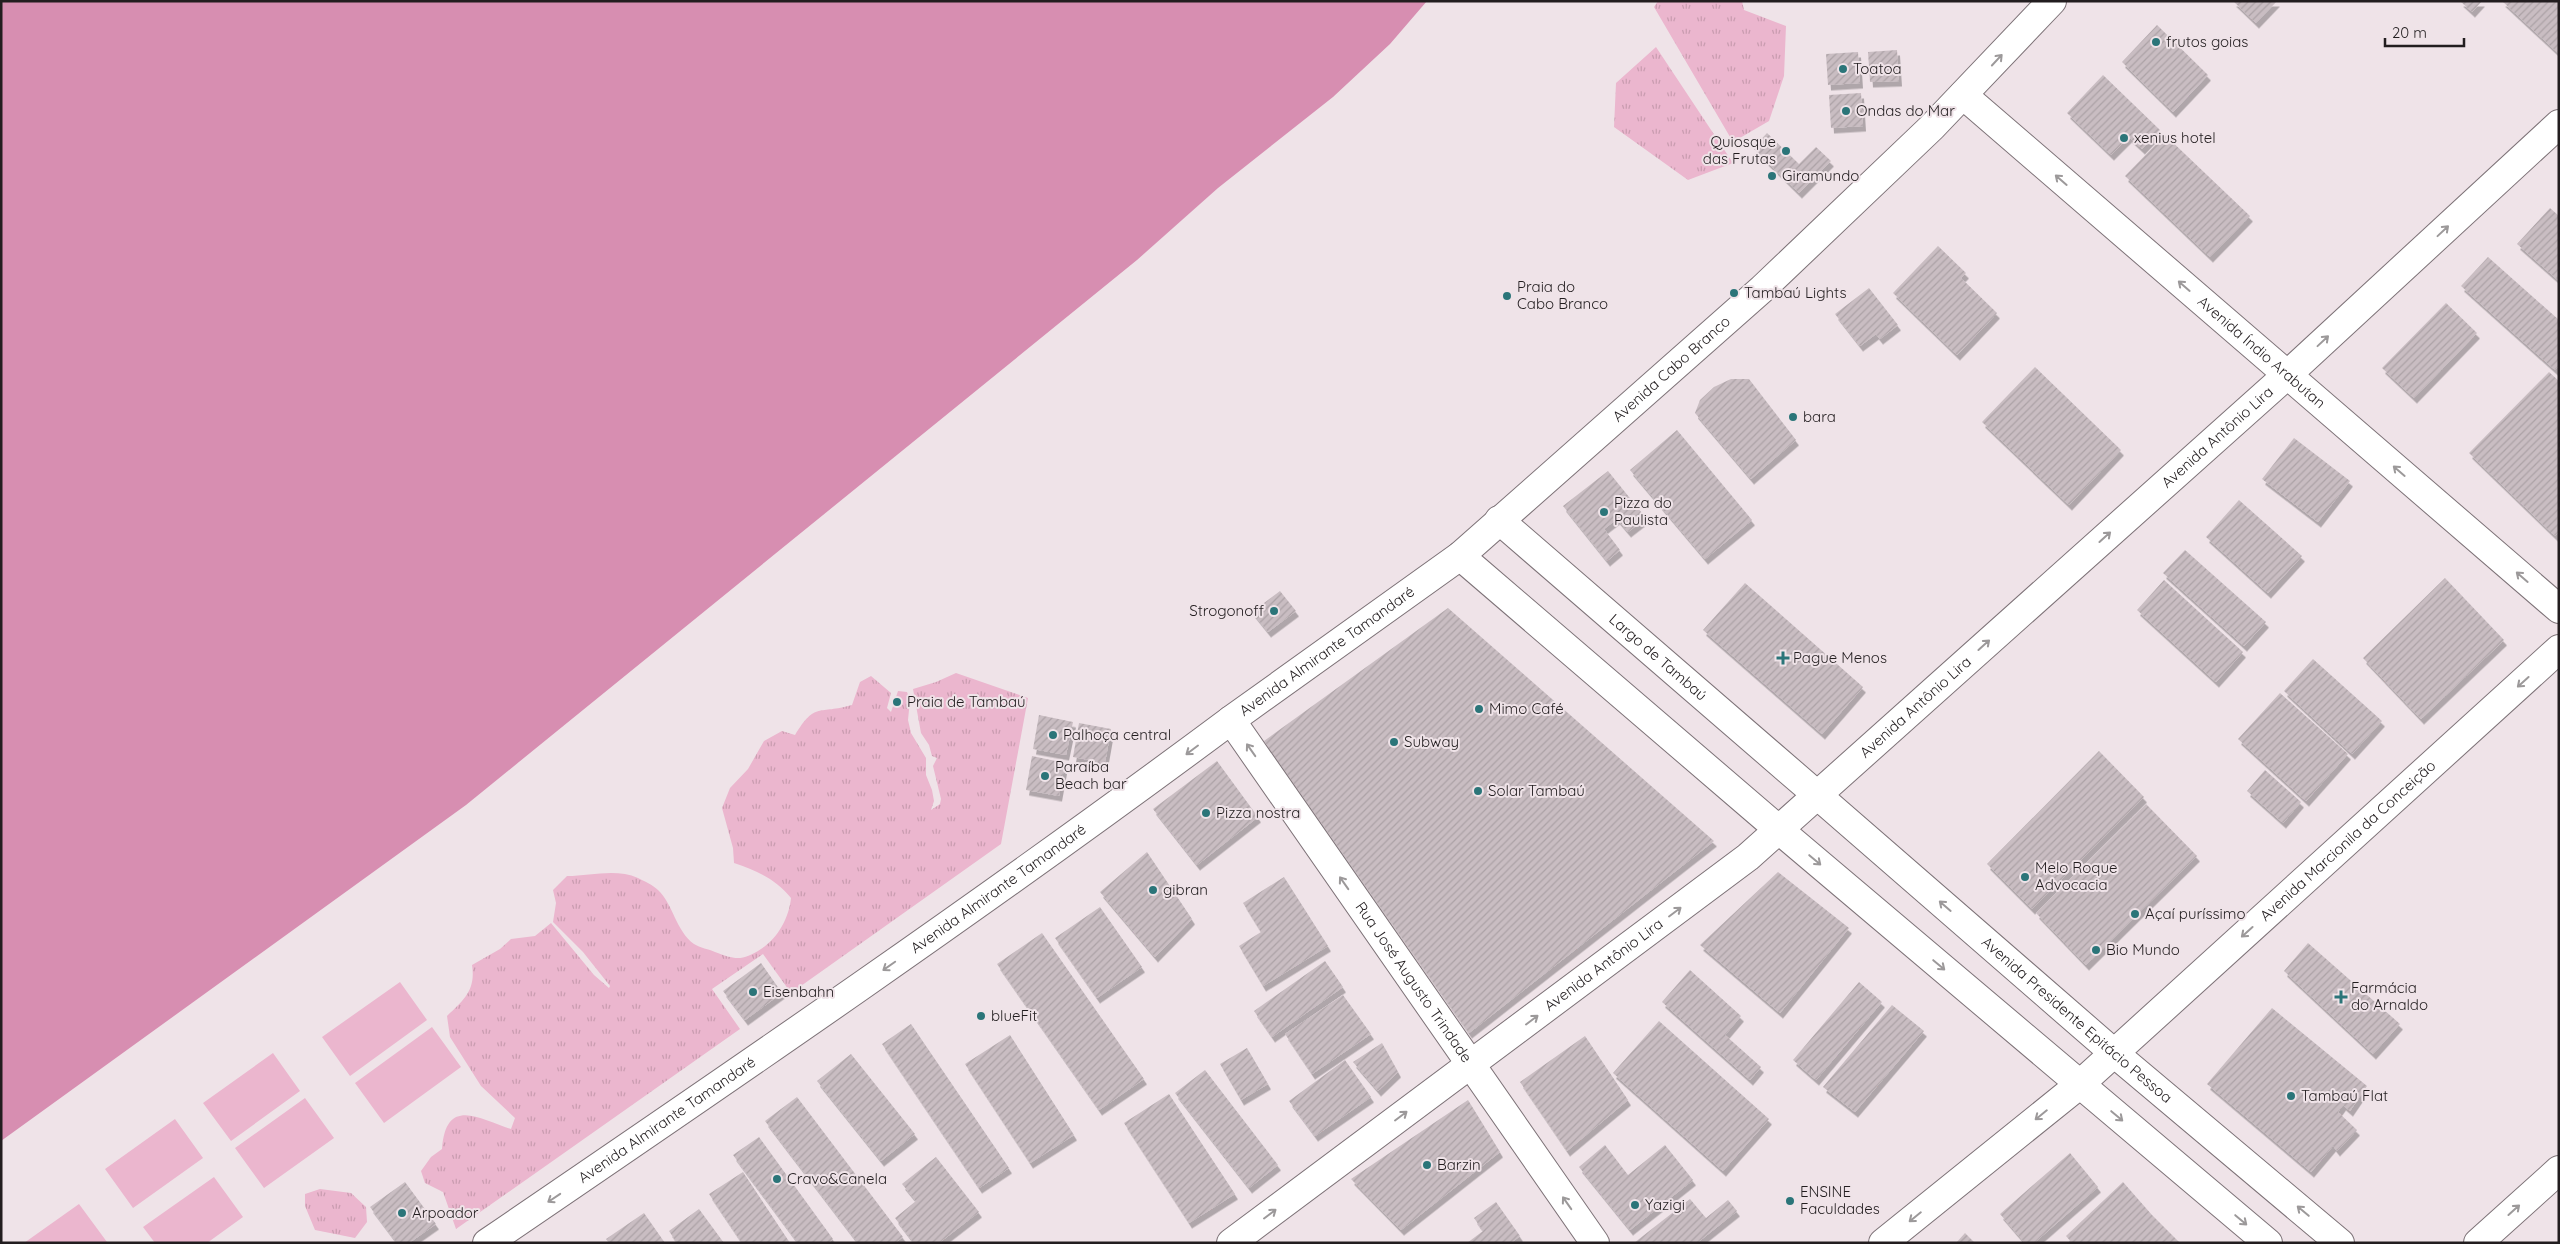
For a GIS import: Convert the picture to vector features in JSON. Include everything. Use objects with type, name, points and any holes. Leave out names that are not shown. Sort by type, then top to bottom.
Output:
[{"type":"main road","name":"Avenida Cabo Branco","points":[[1499,520],[1762,289],[1963,96],[2052,1]]},
{"type":"main road","name":"Avenida Índio Arabutan","points":[[1963,96],[2559,609]]},
{"type":"main road","name":"Avenida Antônio Lira","points":[[1231,1243],[1748,857],[1816,794],[2287,374],[2559,124]]},
{"type":"main road","name":"Avenida Almirante Tamandaré","points":[[488,1243],[785,1040],[1460,556],[1499,520]]},
{"type":"main road","name":"Largo de Tambaú","points":[[1499,520],[1816,794]]},
{"type":"main road","points":[[1460,556],[2079,1085],[2268,1243]]},
{"type":"main road","name":"Avenida Marcionila da Conceição","points":[[1883,1243],[2079,1085],[2559,649]]},
{"type":"main road","name":"Rua José Augusto Trindade","points":[[1231,720],[1595,1243]]},
{"type":"main road","name":"Avenida Presidente Epitácio Pessoa","points":[[1816,794],[2114,1053],[2340,1243]]},
{"type":"main road","points":[[2478,1243],[2559,1170]]},
{"type":"green space","points":[[1658,1],[1742,1],[1744,10],[1786,26],[1784,76],[1769,121],[1733,142],[1654,7]]},
{"type":"green space","points":[[1656,47],[1733,163],[1688,180],[1614,127],[1616,83]]},
{"type":"green space","points":[[956,673],[1028,698],[1001,844],[791,993],[763,954],[712,989],[740,1029],[456,1229],[443,1192],[425,1183],[421,1171],[431,1157],[442,1149],[445,1132],[450,1122],[458,1117],[467,1115],[477,1117],[511,1129],[515,1118],[481,1086],[450,1037],[447,1016],[459,1005],[470,988],[473,974],[472,965],[500,949],[511,939],[535,936],[551,923],[594,975],[609,988],[610,986],[583,952],[553,922],[556,903],[553,890],[567,876],[603,873],[630,875],[656,888],[663,896],[683,932],[694,944],[734,958],[749,956],[755,953],[773,939],[782,927],[788,913],[791,898],[766,876],[734,863],[733,848],[722,808],[730,788],[748,769],[764,741],[782,731],[795,735],[802,724],[813,713],[852,705],[860,682],[871,676],[891,693],[887,708],[891,712],[898,691],[907,692],[910,700],[908,720],[911,733],[926,758],[926,775],[934,801],[931,810],[940,804],[941,799],[933,766],[937,758],[932,756],[929,745],[921,733],[913,689]]},
{"type":"green space","points":[[400,982],[427,1020],[350,1076],[322,1037]]},
{"type":"green space","points":[[432,1027],[461,1067],[384,1123],[355,1083]]},
{"type":"green space","points":[[273,1053],[300,1091],[231,1141],[203,1103]]},
{"type":"green space","points":[[305,1098],[334,1138],[264,1188],[235,1148]]},
{"type":"green space","points":[[175,1119],[203,1158],[133,1208],[105,1169]]},
{"type":"green space","points":[[214,1177],[243,1217],[207,1243],[155,1243],[143,1227]]},
{"type":"green space","points":[[320,1189],[351,1193],[366,1207],[367,1222],[355,1238],[315,1230],[305,1206],[305,1194]]},
{"type":"green space","points":[[79,1204],[107,1242],[24,1243]]},
{"type":"shaded area","points":[[1,1],[1427,1],[1390,44],[1333,97],[1218,188],[1137,260],[466,805],[1,1141]]},
{"type":"building","points":[[2233,1],[2277,1],[2256,23]]},
{"type":"building","points":[[2460,1],[2482,1],[2472,12]]},
{"type":"building","points":[[2502,1],[2559,1],[2559,54]]},
{"type":"building","points":[[2157,25],[2208,75],[2173,112],[2122,62]]},
{"type":"building","points":[[1897,50],[1899,81],[1870,82],[1868,52]]},
{"type":"building","name":"Toatoa","points":[[1858,52],[1860,83],[1828,85],[1826,54]]},
{"type":"building","points":[[2103,75],[2160,130],[2142,149],[2129,137],[2111,155],[2067,113]]},
{"type":"building","name":"Ondas do Mar","points":[[1861,93],[1863,126],[1831,128],[1829,95]]},
{"type":"building","points":[[1767,133],[1799,164],[1816,147],[1831,161],[1799,193],[1753,148]]},
{"type":"building","points":[[2165,135],[2250,216],[2210,257],[2125,176]]},
{"type":"building","points":[[2550,208],[2559,216],[2559,281],[2517,244]]},
{"type":"building","points":[[1938,246],[1966,273],[1961,278],[1997,313],[1957,355],[1893,293]]},
{"type":"building","points":[[2488,257],[2559,320],[2559,366],[2555,370],[2461,286]]},
{"type":"building","points":[[1869,288],[1898,325],[1880,339],[1876,334],[1860,346],[1835,314]]},
{"type":"building","points":[[2446,303],[2477,333],[2414,398],[2382,368]]},
{"type":"building","points":[[2035,367],[2121,450],[2069,505],[1982,422]]},
{"type":"building","points":[[2549,372],[2559,381],[2559,532],[2555,536],[2469,453]]},
{"type":"building","points":[[1731,379],[1749,379],[1796,440],[1751,479],[1695,413],[1700,400],[1714,387]]},
{"type":"building","points":[[1677,430],[1752,520],[1705,559],[1630,470]]},
{"type":"building","points":[[2294,438],[2350,481],[2318,522],[2262,479]]},
{"type":"building","name":"Pizza do Paulista","points":[[1608,471],[1646,518],[1628,532],[1617,519],[1604,529],[1620,550],[1607,561],[1563,506]]},
{"type":"building","points":[[2239,500],[2302,556],[2268,593],[2206,537]]},
{"type":"building","points":[[2185,550],[2266,622],[2244,646],[2163,573]]},
{"type":"building","points":[[2445,578],[2504,640],[2421,719],[2363,658]]},
{"type":"building","points":[[2164,580],[2243,652],[2216,682],[2137,610]]},
{"type":"building","name":"Pague Menos","points":[[1745,583],[1863,687],[1822,734],[1703,630]]},
{"type":"building","name":"Strogonoff","points":[[1280,591],[1296,611],[1268,632],[1252,612]]},
{"type":"building","name":"Solar Tambaú","points":[[1448,608],[1714,841],[1469,1033],[1264,741]]},
{"type":"building","points":[[2313,659],[2382,721],[2352,754],[2284,691]]},
{"type":"building","points":[[2280,693],[2348,754],[2306,801],[2238,739]]},
{"type":"building","name":"Palhoça central","points":[[1039,715],[1073,722],[1066,755],[1033,749]]},
{"type":"building","points":[[1079,723],[1111,729],[1105,763],[1073,757]]},
{"type":"building","points":[[2099,751],[2144,797],[2032,909],[1987,864]]},
{"type":"building","name":"Paraíba Beach bar","points":[[1032,756],[1065,763],[1059,796],[1026,790]]},
{"type":"building","name":"Pizza nostra","points":[[1217,761],[1258,817],[1197,865],[1153,809]]},
{"type":"building","points":[[2265,770],[2301,802],[2283,823],[2247,791]]},
{"type":"building","points":[[2146,804],[2197,856],[2086,965],[2036,913]]},
{"type":"building","points":[[1147,852],[1192,919],[1155,957],[1100,892]]},
{"type":"building","points":[[1778,872],[1849,928],[1780,1013],[1700,945]]},
{"type":"building","points":[[1284,877],[1328,946],[1263,986],[1239,946],[1261,932],[1243,903]]},
{"type":"building","points":[[1100,907],[1142,967],[1097,998],[1055,938]]},
{"type":"building","points":[[1042,933],[1144,1079],[1099,1110],[997,964]]},
{"type":"building","name":"Farmácia do Arnaldo","points":[[2308,943],[2400,1024],[2373,1054],[2284,971]]},
{"type":"building","points":[[1325,961],[1343,987],[1272,1037],[1254,1011]]},
{"type":"building","name":"Eisenbahn","points":[[761,963],[782,993],[745,1020],[723,991]]},
{"type":"building","points":[[1690,970],[1741,1016],[1725,1035],[1761,1067],[1750,1080],[1662,1002]]},
{"type":"building","points":[[1859,982],[1882,1002],[1816,1080],[1793,1060]]},
{"type":"building","points":[[1343,995],[1371,1034],[1312,1074],[1285,1034]]},
{"type":"building","points":[[1892,1005],[1924,1031],[1855,1112],[1823,1087]]},
{"type":"building","name":"Tambaú Flat","points":[[2272,1008],[2367,1086],[2350,1111],[2343,1105],[2338,1112],[2357,1130],[2337,1151],[2333,1146],[2311,1172],[2207,1084]]},
{"type":"building","points":[[1659,1021],[1769,1119],[1723,1171],[1613,1073]]},
{"type":"building","points":[[911,1024],[1009,1168],[979,1188],[882,1044]]},
{"type":"building","points":[[1010,1035],[1074,1135],[1030,1163],[965,1064]]},
{"type":"building","points":[[1585,1036],[1628,1100],[1567,1151],[1520,1082]]},
{"type":"building","points":[[1382,1043],[1398,1072],[1378,1091],[1353,1062]]},
{"type":"building","points":[[1247,1048],[1268,1084],[1241,1100],[1220,1064]]},
{"type":"building","points":[[851,1054],[915,1134],[881,1161],[817,1081]]},
{"type":"building","points":[[1345,1060],[1371,1097],[1315,1136],[1289,1101]]},
{"type":"building","points":[[1205,1070],[1278,1165],[1249,1188],[1175,1093]]},
{"type":"building","points":[[1169,1094],[1235,1194],[1189,1223],[1124,1123]]},
{"type":"building","points":[[797,1097],[903,1237],[895,1243],[858,1243],[765,1121]]},
{"type":"building","name":"Barzin","points":[[1468,1100],[1500,1152],[1401,1230],[1351,1179]]},
{"type":"building","points":[[759,1137],[833,1239],[829,1243],[798,1243],[733,1155]]},
{"type":"building","name":"Yazigi","points":[[1605,1145],[1628,1175],[1665,1145],[1693,1180],[1630,1230],[1579,1167]]},
{"type":"building","points":[[2070,1153],[2098,1187],[2034,1243],[2025,1243],[2000,1214]]},
{"type":"building","points":[[936,1157],[979,1212],[939,1243],[914,1243],[895,1218],[916,1201],[902,1184]]},
{"type":"building","points":[[743,1172],[790,1243],[742,1243],[709,1194]]},
{"type":"building","name":"Arpoador","points":[[405,1182],[436,1224],[409,1243],[397,1243],[370,1207]]},
{"type":"building","points":[[2123,1182],[2180,1243],[2072,1243],[2066,1236]]},
{"type":"building","points":[[1690,1199],[1706,1218],[1728,1200],[1737,1211],[1697,1243],[1634,1243]]},
{"type":"building","points":[[1496,1202],[1520,1236],[1511,1243],[1467,1243],[1483,1231],[1474,1218]]},
{"type":"building","points":[[699,1209],[724,1243],[677,1243],[669,1231]]},
{"type":"building","points":[[644,1213],[665,1243],[609,1243],[606,1239]]},
{"type":"building","points":[[1965,1233],[1975,1243],[1956,1243]]},
{"type":"place","name":"frutos goias","points":[[2156,42]]},
{"type":"place","name":"Toatoa","points":[[1843,69]]},
{"type":"place","name":"Ondas do Mar","points":[[1846,111]]},
{"type":"place","name":"xenius hotel","points":[[2124,138]]},
{"type":"place","name":"Quiosque das Frutas","points":[[1786,151]]},
{"type":"place","name":"Giramundo","points":[[1772,176]]},
{"type":"place","name":"Tambaú Lights","points":[[1734,293]]},
{"type":"place","name":"Praia do Cabo Branco","points":[[1507,296]]},
{"type":"place","name":"bara","points":[[1793,417]]},
{"type":"place","name":"Pizza do Paulista","points":[[1604,512]]},
{"type":"place","name":"Strogonoff","points":[[1274,611]]},
{"type":"place","name":"Pague Menos","points":[[1783,658]]},
{"type":"place","name":"Praia de Tambaú","points":[[897,702]]},
{"type":"place","name":"Mimo Café","points":[[1479,709]]},
{"type":"place","name":"Palhoça central","points":[[1053,735]]},
{"type":"place","name":"Subway","points":[[1394,742]]},
{"type":"place","name":"Paraíba Beach bar","points":[[1045,776]]},
{"type":"place","name":"Solar Tambaú","points":[[1478,791]]},
{"type":"place","name":"Pizza nostra","points":[[1206,813]]},
{"type":"place","name":"Melo Roque Advocacia","points":[[2025,877]]},
{"type":"place","name":"gibran","points":[[1153,890]]},
{"type":"place","name":"Açaí puríssimo","points":[[2135,914]]},
{"type":"place","name":"Bio Mundo","points":[[2096,950]]},
{"type":"place","name":"Eisenbahn","points":[[753,992]]},
{"type":"place","name":"Farmácia do Arnaldo","points":[[2341,997]]},
{"type":"place","name":"blueFit","points":[[981,1016]]},
{"type":"place","name":"Tambaú Flat","points":[[2291,1096]]},
{"type":"place","name":"Barzin","points":[[1427,1165]]},
{"type":"place","name":"Cravo&Canela","points":[[777,1179]]},
{"type":"place","name":"ENSINE Faculdades","points":[[1790,1201]]},
{"type":"place","name":"Yazigi","points":[[1635,1205]]},
{"type":"place","name":"Arpoador","points":[[402,1213]]}]
